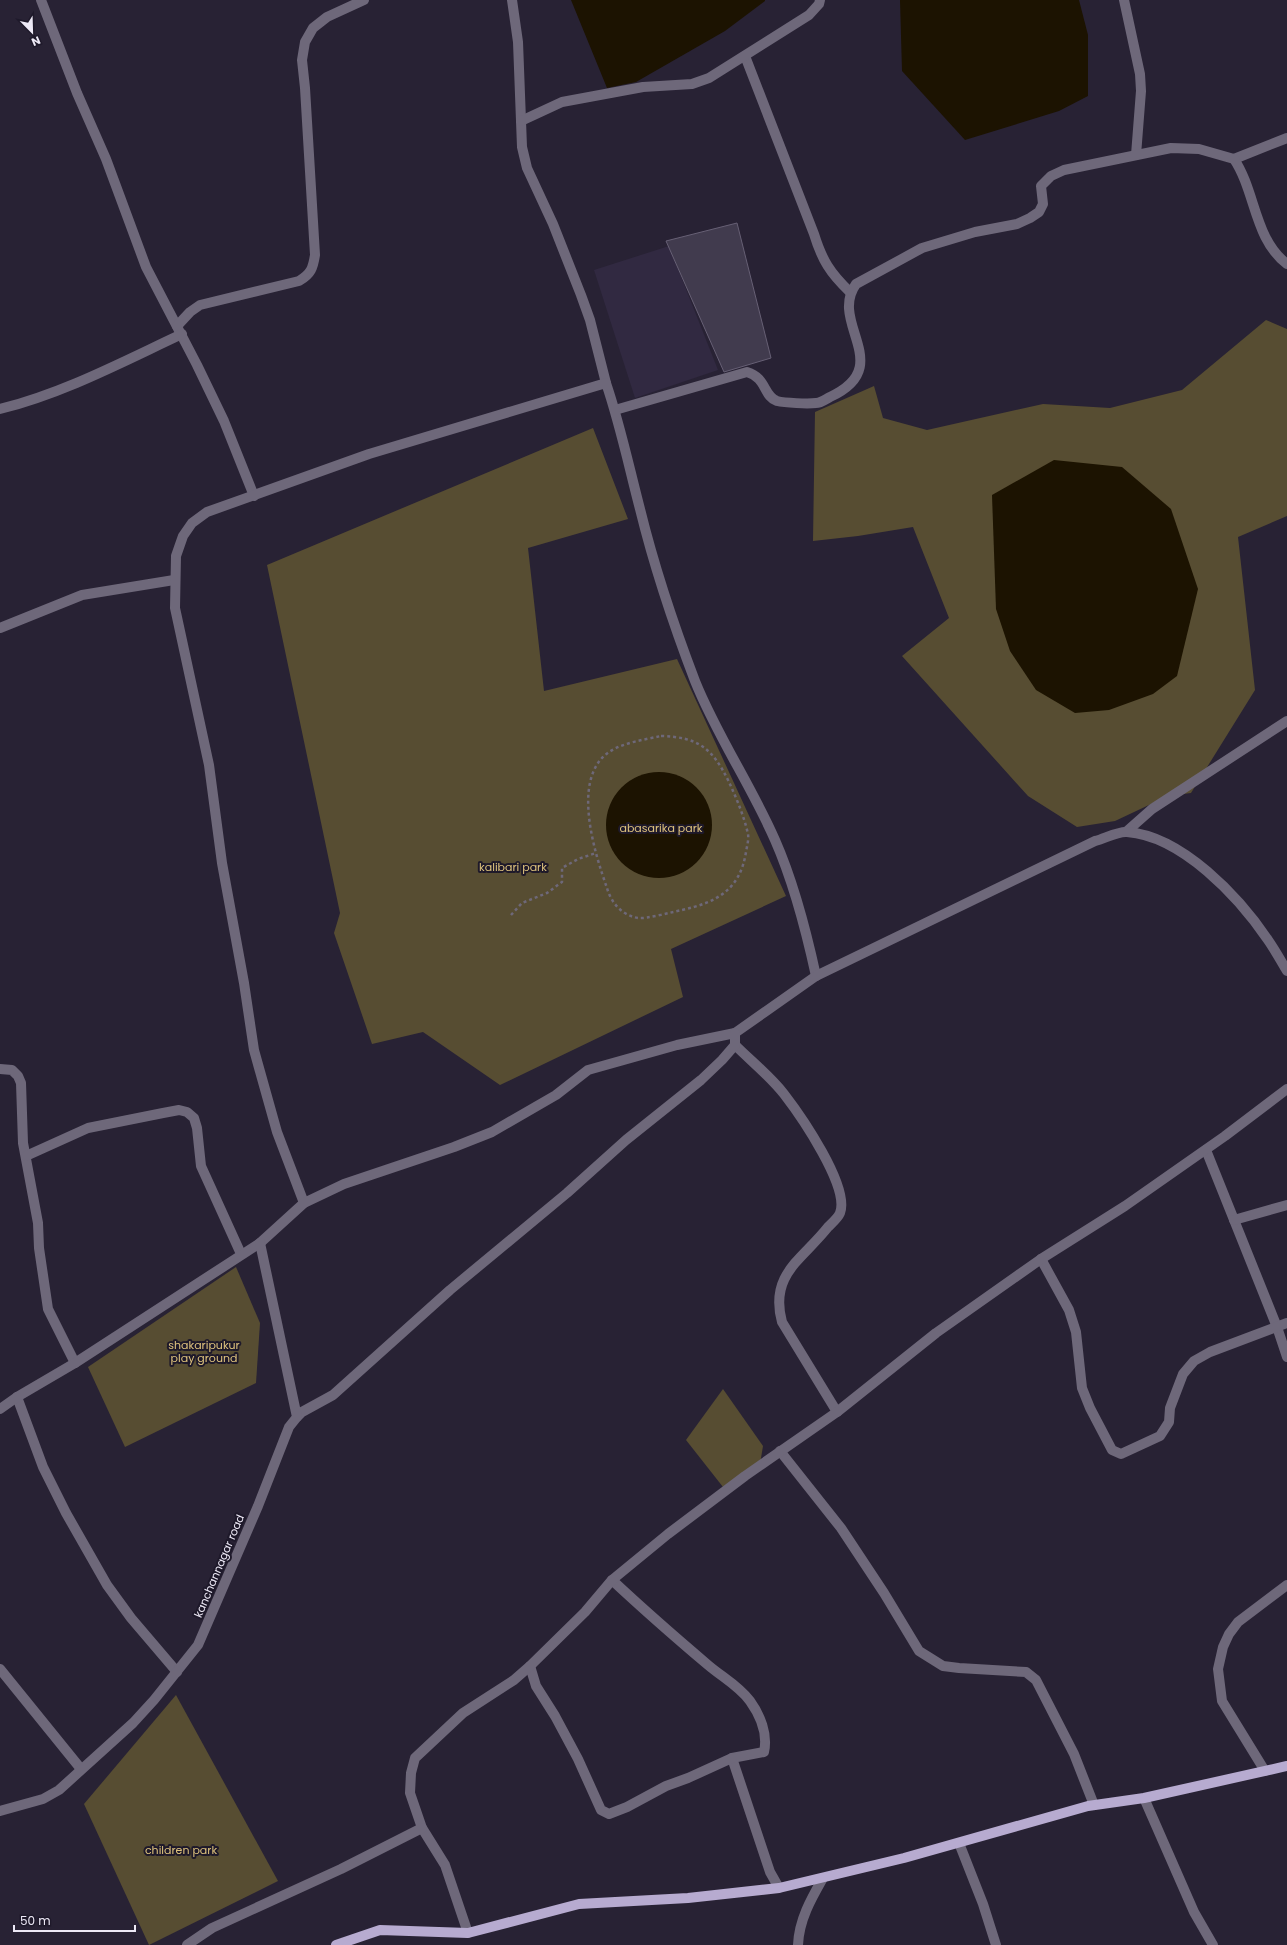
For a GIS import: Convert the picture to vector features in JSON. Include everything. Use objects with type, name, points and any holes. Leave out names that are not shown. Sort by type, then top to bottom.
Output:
[{"type":"main road","points":[[336,1945],[380,1930],[468,1933],[579,1904],[688,1898],[779,1888],[959,1843],[1094,1805],[1144,1798],[1287,1766]]},
{"type":"street","points":[[41,0],[77,93],[106,158],[146,267],[224,421],[254,496]]},
{"type":"street","points":[[0,409],[88,379],[179,330],[190,312],[200,305],[299,281],[307,276],[313,268],[315,255],[302,60],[305,42],[314,28],[327,17],[364,0]]},
{"type":"street","points":[[512,0],[518,42],[522,147],[527,168],[553,224],[590,320],[606,383],[615,410],[640,511],[666,596],[695,680],[724,741],[775,840],[804,921],[816,976]]},
{"type":"street","points":[[521,121],[562,102],[643,87],[692,84],[708,78],[809,15],[819,4],[820,0]]},
{"type":"street","points":[[1124,0],[1140,74],[1141,91],[1136,155]]},
{"type":"street","points":[[745,56],[814,234],[820,254],[836,279],[850,292]]},
{"type":"street","points":[[1234,159],[1287,138]]},
{"type":"street","points":[[615,410],[747,372],[754,374],[761,380],[771,397],[777,401],[817,403],[848,388],[857,379],[861,362],[848,305],[850,292],[856,284],[922,248],[975,232],[1017,224],[1030,218],[1039,212],[1043,204],[1041,186],[1051,176],[1064,170],[1171,148],[1186,148],[1218,153],[1234,159],[1243,172],[1261,229],[1269,245],[1287,264]]},
{"type":"street","points":[[304,1204],[277,1132],[254,1050],[243,975],[222,863],[209,765],[175,608],[174,580],[176,556],[183,536],[192,523],[207,512],[369,454],[606,383]]},
{"type":"street","points":[[0,628],[82,596],[174,580]]},
{"type":"street","points":[[0,1409],[17,1396],[75,1363],[241,1254],[260,1244],[304,1204],[344,1184],[454,1147],[492,1132],[556,1095],[588,1070],[677,1045],[735,1033],[816,976],[1073,851],[1126,832],[1152,809],[1287,721]]},
{"type":"street","points":[[1126,832],[1166,843],[1213,877],[1237,901],[1268,940],[1287,971]]},
{"type":"street","points":[[297,1417],[302,1412],[333,1395],[450,1290],[567,1193],[626,1140],[701,1080],[735,1045],[735,1033]]},
{"type":"street","points":[[735,1045],[784,1094],[825,1156],[839,1187],[841,1200],[840,1213],[814,1245],[793,1264],[784,1278],[780,1295],[779,1312],[782,1322],[837,1412]]},
{"type":"street","points":[[0,1069],[12,1070],[21,1084],[24,1143],[38,1223],[48,1309],[75,1363]]},
{"type":"street","points":[[468,1933],[445,1865],[422,1828],[410,1793],[411,1773],[415,1758],[463,1713],[514,1680],[530,1666],[585,1612],[612,1580],[668,1534],[780,1451],[837,1412],[936,1333],[1041,1259],[1125,1206],[1206,1150],[1287,1089]]},
{"type":"street","points":[[26,1156],[88,1128],[179,1110],[187,1112],[194,1118],[197,1128],[201,1166],[241,1254]]},
{"type":"street","points":[[1206,1150],[1277,1327],[1287,1357]]},
{"type":"street","points":[[1234,1220],[1287,1205]]},
{"type":"street","points":[[260,1244],[297,1417]]},
{"type":"street","points":[[1041,1259],[1069,1310],[1076,1332],[1082,1388],[1090,1408],[1112,1450],[1122,1454],[1160,1436],[1169,1422],[1170,1408],[1183,1374],[1194,1362],[1210,1352],[1287,1323]]},
{"type":"street","points":[[17,1396],[43,1467],[66,1514],[107,1585],[131,1618],[177,1672]]},
{"type":"street","name":"kanchannagar road","points":[[0,1811],[43,1799],[59,1790],[80,1769],[133,1722],[154,1700],[198,1645],[258,1506],[288,1427],[297,1417]]},
{"type":"street","points":[[780,1451],[841,1528],[919,1651],[943,1666],[1026,1672],[1036,1680],[1074,1754],[1094,1805]]},
{"type":"street","points":[[530,1666],[536,1686],[555,1716],[578,1759],[601,1810],[605,1813],[609,1814],[627,1807],[666,1786],[688,1778],[732,1758],[764,1752],[767,1742],[760,1719],[750,1700],[733,1683],[719,1674],[661,1626],[612,1580]]},
{"type":"street","points":[[1265,1770],[1222,1701],[1218,1669],[1223,1647],[1229,1634],[1238,1622],[1287,1586]]},
{"type":"street","points":[[0,1669],[80,1769]]},
{"type":"street","points":[[732,1758],[768,1865],[779,1888]]},
{"type":"street","points":[[1144,1798],[1194,1912],[1214,1945]]},
{"type":"street","points":[[187,1945],[212,1928],[341,1869],[422,1828]]},
{"type":"street","points":[[959,1843],[983,1904],[996,1945]]},
{"type":"street","points":[[798,1945],[798,1936],[805,1911],[823,1878]]},
{"type":"path","points":[[661,736],[680,736],[703,745],[710,751],[719,762],[734,792],[748,836],[744,864],[734,885],[720,896],[698,906],[638,918],[620,910],[609,897],[595,853],[588,798],[595,769],[605,756],[615,749],[661,736]]},
{"type":"path","points":[[511,915],[522,903],[547,894],[562,882],[562,868],[578,858],[595,853]]},
{"type":"shaded area","points":[[571,0],[765,1],[725,31],[636,82],[607,88]]},
{"type":"shaded area","points":[[900,0],[1079,0],[1088,35],[1088,96],[1059,111],[965,140],[902,71]]},
{"type":"shaded area","points":[[669,246],[718,370],[635,398],[594,270]]},
{"type":"shaded area","points":[[1054,460],[1122,467],[1171,509],[1198,589],[1177,676],[1153,694],[1109,710],[1075,713],[1036,690],[1010,651],[996,609],[992,495]]},
{"type":"shaded area","points":[[659,772],[679,776],[697,787],[708,805],[712,825],[708,845],[697,863],[679,874],[659,878],[639,874],[621,863],[610,845],[606,825],[610,805],[621,787],[639,776]]},
{"type":"green space","points":[[1266,320],[1287,329],[1287,516],[1238,537],[1255,690],[1191,793],[1168,796],[1115,821],[1077,827],[1028,796],[902,656],[949,618],[913,527],[858,536],[813,541],[815,412],[874,386],[883,418],[927,430],[1043,404],[1110,408],[1182,390]]},
{"type":"green space","name":"kalibari park","points":[[593,428],[628,519],[528,548],[544,691],[677,659],[786,896],[671,949],[683,997],[500,1085],[423,1032],[372,1044],[334,933],[340,913],[267,565]]},
{"type":"green space","name":"shakaripukur play ground","points":[[236,1267],[260,1323],[256,1383],[125,1447],[88,1367]]},
{"type":"green space","points":[[723,1389],[763,1446],[760,1464],[723,1487],[686,1440]]},
{"type":"green space","name":"children park","points":[[176,1695],[278,1881],[149,1945],[84,1804]]},
{"type":"building","points":[[737,223],[771,358],[724,372],[666,241]]},
{"type":"park label","name":"abasarika park","points":[[661,828]]}]
